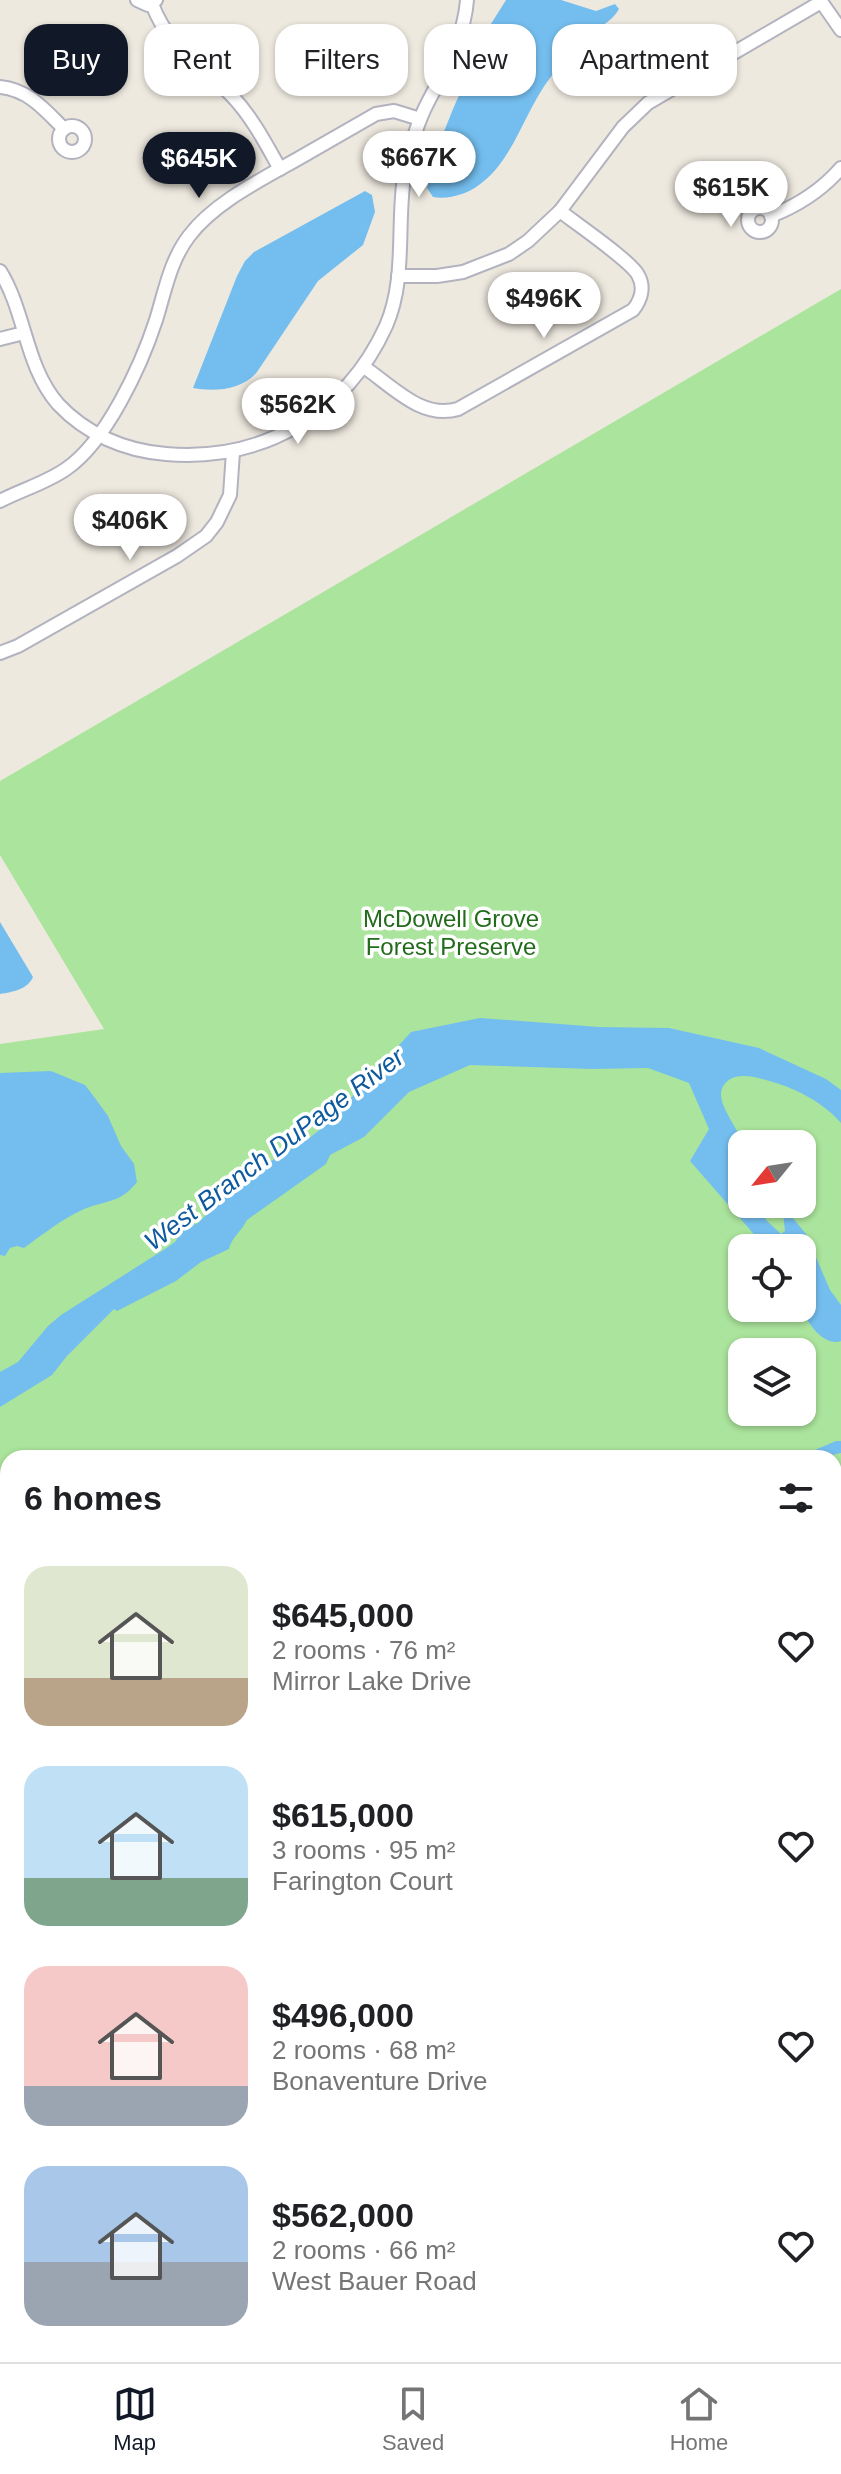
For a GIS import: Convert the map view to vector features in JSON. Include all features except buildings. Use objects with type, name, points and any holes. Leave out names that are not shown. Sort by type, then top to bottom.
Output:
[{"type":"street","points":[[137,0],[144,5],[154,2],[169,38],[233,97],[259,132],[280,169]]},
{"type":"street","points":[[0,271],[14,299],[38,373],[56,401],[80,424],[99,435],[123,446],[158,454],[203,455],[233,452],[296,427],[323,408],[364,367],[387,323],[398,276],[402,193],[407,163],[420,119],[459,41],[467,0]]},
{"type":"street","points":[[398,276],[450,275],[492,263],[528,241],[560,211],[623,127],[648,103],[821,1],[841,30]]},
{"type":"street","points":[[0,87],[15,89],[31,97],[64,129]]},
{"type":"street","points":[[0,501],[68,468],[99,435],[135,373],[155,323],[169,273],[186,239],[214,210],[376,114],[394,111],[420,119]]},
{"type":"street","points":[[771,216],[817,192],[841,168]]},
{"type":"street","points":[[364,367],[425,409],[449,412],[633,310],[641,298],[642,289],[636,271],[560,211]]},
{"type":"street","points":[[0,339],[24,333]]},
{"type":"street","points":[[0,653],[18,646],[177,556],[206,536],[225,510],[230,495],[233,452]]},
{"type":"green space","name":"McDowell Grove Forest Preserve","points":[[841,289],[841,1450],[0,1450],[0,1044],[104,1029],[0,855],[0,781]]},
{"type":"water","points":[[506,0],[561,0],[596,11],[615,4],[619,9],[604,24],[552,24],[552,76],[504,159],[479,185],[467,192],[433,197],[427,188],[441,139],[459,96],[536,96],[536,24],[491,24]]},
{"type":"water","points":[[365,191],[372,195],[375,212],[363,245],[318,281],[257,372],[244,383],[228,388],[193,388],[245,261],[254,252]]},
{"type":"water","points":[[0,922],[33,977],[24,987],[0,994]]},
{"type":"water","points":[[480,1018],[599,1027],[669,1028],[759,1048],[826,1079],[841,1090],[841,1123],[825,1108],[786,1087],[747,1076],[729,1080],[721,1094],[736,1130],[728,1130],[728,1204],[690,1161],[709,1129],[689,1083],[648,1068],[470,1065],[409,1092],[364,1137],[330,1155],[326,1164],[247,1220],[229,1249],[201,1262],[176,1281],[117,1311],[114,1309],[52,1375],[0,1407],[0,1372],[18,1362],[48,1326],[175,1242],[183,1229],[198,1223],[244,1177],[308,1139],[327,1124],[411,1032]]},
{"type":"water","points":[[51,1071],[85,1085],[108,1116],[121,1146],[134,1164],[137,1182],[118,1198],[82,1210],[24,1248],[10,1248],[5,1256],[0,1255],[0,1073]]},
{"type":"water","points":[[740,1218],[765,1218],[781,1234],[754,1234]]},
{"type":"water","points":[[784,1218],[793,1218],[806,1234],[781,1234],[785,1231]]},
{"type":"water","points":[[816,1257],[830,1290],[841,1305],[841,1341],[822,1337],[809,1322],[816,1322]]},
{"type":"water","points":[[836,1441],[841,1441],[841,1450],[815,1450]]},
{"type":"water label","name":"West Branch DuPage River","points":[[274,1149]]}]
